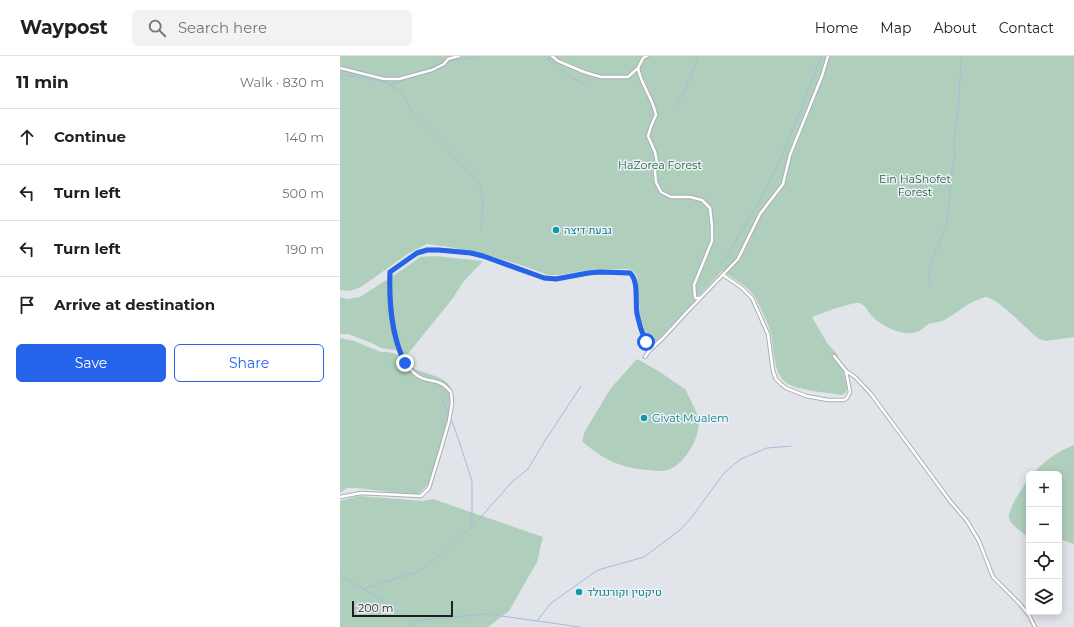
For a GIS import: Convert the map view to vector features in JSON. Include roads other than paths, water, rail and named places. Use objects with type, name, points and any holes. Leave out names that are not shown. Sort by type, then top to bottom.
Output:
[{"type":"street","points":[[340,68],[384,79],[399,79],[432,70],[444,64],[448,60],[459,56]]},
{"type":"street","points":[[552,56],[558,61],[584,72],[601,77],[628,76],[638,68],[643,58],[647,56]]},
{"type":"street","points":[[645,358],[649,351],[738,259],[760,214],[783,184],[790,155],[822,76],[828,56]]},
{"type":"street","points":[[638,68],[653,103],[656,115],[648,136],[656,152],[656,182],[661,192],[671,197],[690,197],[702,200],[710,208],[712,241],[694,285],[694,296],[696,298],[700,298]]},
{"type":"street","points":[[340,497],[361,493],[421,496],[429,488],[433,478],[452,403],[451,392],[442,384],[419,377],[405,363],[395,335],[390,301],[390,272],[417,253],[427,250],[439,250],[471,253],[544,278],[556,279],[588,273],[630,273],[634,278],[636,286],[636,308],[642,334],[649,351]]},
{"type":"street","points":[[723,275],[742,288],[752,298],[768,334],[773,371],[776,379],[786,388],[806,396],[828,400],[844,400],[850,392],[846,371]]},
{"type":"street","points":[[834,356],[846,371],[855,377],[871,394],[936,483],[967,521],[979,541],[993,577],[1019,603],[1035,627]]},
{"type":"waterway","points":[[447,61],[468,59],[476,56]]},
{"type":"waterway","points":[[544,56],[568,75],[585,85]]},
{"type":"waterway","points":[[676,106],[687,86],[698,56]]},
{"type":"waterway","points":[[720,265],[753,213],[775,170],[795,125],[821,56]]},
{"type":"waterway","points":[[929,284],[929,269],[947,223],[955,155],[954,143],[959,103],[961,56]]},
{"type":"waterway","points":[[417,73],[444,62]]},
{"type":"waterway","points":[[340,74],[386,82],[400,91],[412,111],[479,182],[483,202],[481,230]]},
{"type":"waterway","points":[[390,85],[403,79]]},
{"type":"waterway","points":[[364,589],[422,570],[472,527],[512,482],[528,469],[581,386]]},
{"type":"waterway","points":[[441,397],[449,415]]},
{"type":"waterway","points":[[451,419],[472,481],[472,527]]},
{"type":"waterway","points":[[537,621],[551,603],[598,570],[644,557],[680,530],[691,518],[725,472],[741,459],[767,448],[791,446]]},
{"type":"waterway","points":[[340,575],[400,613],[415,627]]},
{"type":"waterway","points":[[411,621],[487,614],[580,627]]},
{"type":"place","name":"גבעת דיצה","points":[[556,230]]},
{"type":"place","name":"Givat Mualem","points":[[644,418]]},
{"type":"place","name":"טיקטין וקורנגולד","points":[[579,592]]},
{"type":"park label","name":"HaZorea Forest","points":[[660,165]]},
{"type":"park label","name":"Ein HaShofet Forest","points":[[915,185]]}]
